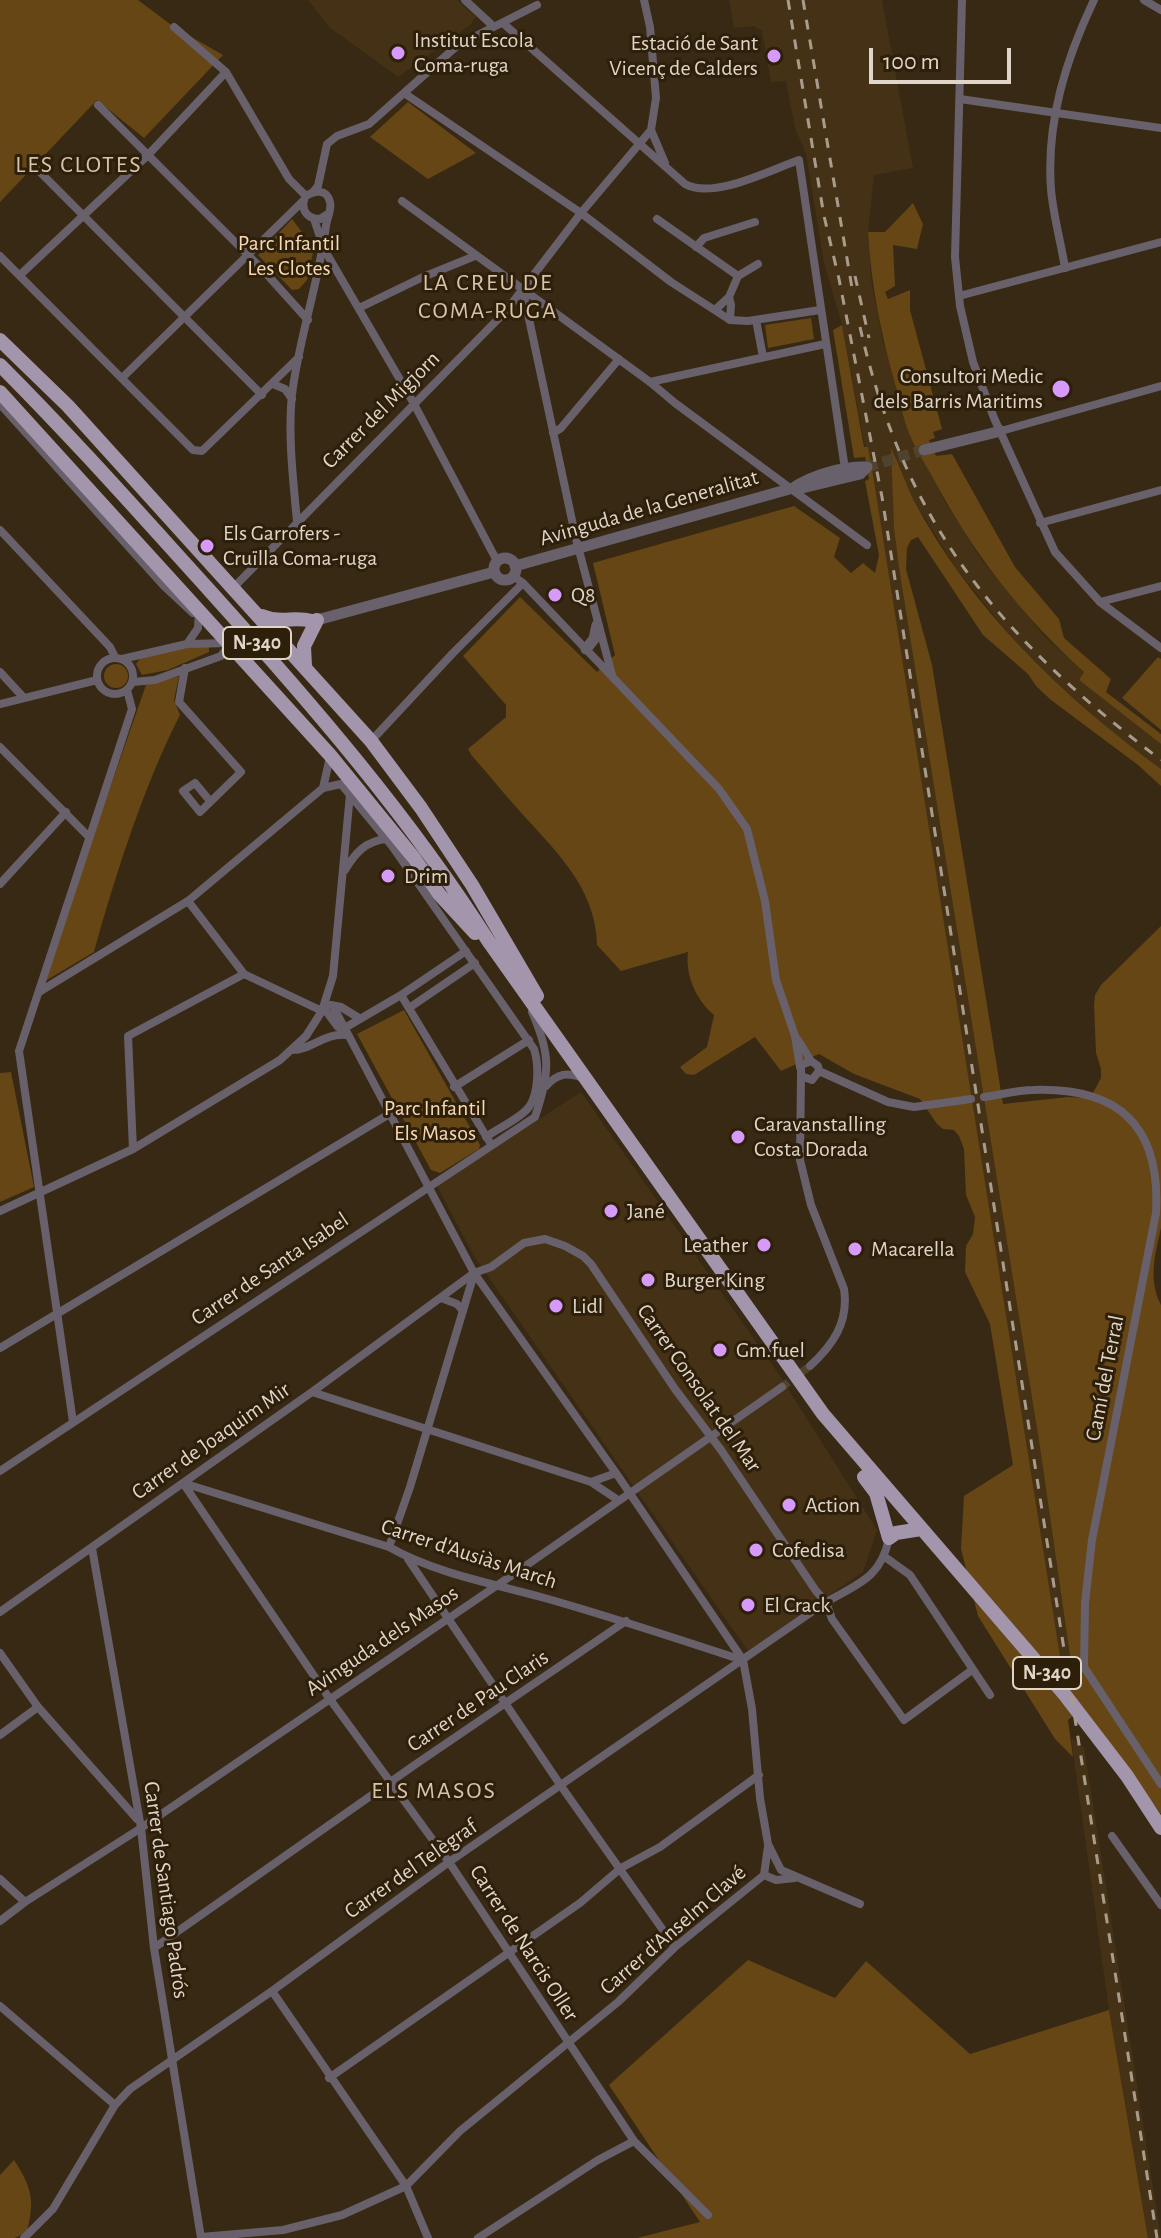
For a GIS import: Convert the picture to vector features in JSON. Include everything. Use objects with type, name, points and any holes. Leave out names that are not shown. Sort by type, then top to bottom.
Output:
[{"type":"main road","points":[[0,340],[68,406],[371,741],[421,808],[472,885],[536,993],[535,1006]]},
{"type":"main road","name":"N-340","points":[[0,365],[64,429],[306,699],[377,785],[465,904],[744,1304],[855,1454],[1003,1621],[1086,1721],[1161,1828]]},
{"type":"main road","points":[[0,392],[199,614],[234,643],[330,755],[344,780],[391,839],[474,932],[489,942]]},
{"type":"main road","points":[[257,614],[278,622],[314,620]]},
{"type":"main road","points":[[234,643],[314,620]]},
{"type":"main road","points":[[305,666],[304,646],[314,620]]},
{"type":"main road","points":[[855,1454],[859,1469],[876,1493],[889,1538],[896,1533],[921,1529]]},
{"type":"street","points":[[465,0],[493,26]]},
{"type":"street","points":[[644,0],[650,27],[656,98],[651,130],[670,170]]},
{"type":"street","points":[[962,0],[955,257],[959,296],[973,362],[1055,552],[1100,602],[1161,648]]},
{"type":"street","points":[[1065,268],[1051,191],[1055,113],[1067,65],[1094,0]]},
{"type":"street","points":[[1144,0],[1161,10]]},
{"type":"street","points":[[122,378],[318,186],[327,144],[337,136],[369,124],[458,45],[537,5]]},
{"type":"street","points":[[504,24],[695,190],[750,178],[799,160],[845,469],[839,476],[811,484],[806,489]]},
{"type":"street","points":[[174,27],[226,72],[289,179],[307,196]]},
{"type":"street","points":[[20,275],[148,155],[226,72]]},
{"type":"street","points":[[404,93],[581,213],[671,282],[730,320],[756,320],[820,310]]},
{"type":"street","points":[[960,99],[1161,128]]},
{"type":"street","points":[[98,105],[248,255],[308,320]]},
{"type":"street","name":"Carrer del Migjorn","points":[[234,587],[413,402],[476,342],[523,290],[581,213],[651,130]]},
{"type":"street","points":[[35,167],[262,395]]},
{"type":"street","points":[[297,521],[292,399],[331,206],[322,192],[307,196]]},
{"type":"street","points":[[305,213],[307,196]]},
{"type":"street","points":[[402,201],[867,545]]},
{"type":"street","points":[[290,213],[305,213],[314,219],[328,214]]},
{"type":"street","points":[[314,219],[324,249],[413,402],[503,579],[514,571]]},
{"type":"street","points":[[657,219],[738,276]]},
{"type":"street","points":[[696,247],[704,238],[755,222]]},
{"type":"street","points":[[959,296],[1161,242]]},
{"type":"street","points":[[0,256],[193,450],[202,451],[299,357]]},
{"type":"street","points":[[359,308],[475,256]]},
{"type":"street","points":[[715,310],[729,297],[738,276],[758,264]]},
{"type":"street","points":[[523,290],[578,548],[613,679]]},
{"type":"street","points":[[729,297],[730,320]]},
{"type":"street","points":[[756,320],[763,357]]},
{"type":"street","points":[[650,382],[825,344]]},
{"type":"street","points":[[553,433],[561,428],[619,359]]},
{"type":"street","points":[[273,384],[285,389],[292,399]]},
{"type":"street","points":[[924,450],[1161,386]]},
{"type":"street","points":[[0,404],[164,586],[199,614],[195,634],[187,644]]},
{"type":"street","name":"Avinguda de la Generalitat","points":[[514,571],[578,548],[793,488],[814,478],[845,469],[867,467],[860,474],[806,489],[793,488]]},
{"type":"street","points":[[1040,523],[1161,490]]},
{"type":"street","points":[[0,530],[132,669],[132,709],[19,1051],[73,1422]]},
{"type":"street","points":[[314,620],[496,566],[508,559],[523,583],[719,789],[747,829],[765,901],[776,980],[795,1036],[803,1075]]},
{"type":"street","points":[[371,741],[523,583]]},
{"type":"street","points":[[1100,602],[1161,586]]},
{"type":"street","points":[[586,649],[594,639],[597,625]]},
{"type":"street","points":[[234,643],[221,656],[111,694],[100,687],[97,680],[103,662],[187,644],[234,643]]},
{"type":"street","points":[[185,668],[179,702],[241,772],[210,801]]},
{"type":"street","points":[[0,672],[24,698]]},
{"type":"street","points":[[0,704],[97,680]]},
{"type":"street","points":[[0,747],[89,837]]},
{"type":"street","points":[[323,788],[330,755]]},
{"type":"street","points":[[39,993],[188,901],[323,788],[344,780],[350,794],[391,839],[392,846],[529,1040],[537,1058],[536,1086],[529,1107],[486,1137]]},
{"type":"street","points":[[0,1211],[133,1149],[280,1060],[306,1036],[326,1007],[333,976],[350,794]]},
{"type":"street","points":[[0,884],[66,812]]},
{"type":"street","points":[[344,871],[363,847],[375,840],[391,839]]},
{"type":"street","points":[[188,901],[244,974],[359,1018]]},
{"type":"street","points":[[292,1050],[301,1050],[328,1035],[344,1032],[359,1018],[401,995],[466,951]]},
{"type":"street","points":[[409,1008],[475,963]]},
{"type":"street","points":[[133,1149],[128,1036],[244,974]]},
{"type":"street","points":[[401,995],[491,1145]]},
{"type":"street","name":"Carrer de Santa Isabel","points":[[0,1471],[535,1117],[545,1087],[545,1041],[531,1008],[535,1006]]},
{"type":"street","points":[[326,1007],[344,1025],[344,1032],[391,1113],[474,1273],[616,1473],[743,1660],[768,1844],[764,1875],[776,1880],[796,1878]]},
{"type":"street","points":[[795,1036],[819,1071],[888,1102],[914,1107],[971,1099]]},
{"type":"street","points":[[454,1087],[529,1040]]},
{"type":"street","points":[[810,1366],[836,1339],[844,1310],[841,1284],[811,1205],[800,1160],[803,1063],[811,1061]]},
{"type":"street","points":[[803,1075],[815,1079],[819,1071]]},
{"type":"street","points":[[545,1087],[561,1074],[569,1073],[586,1079]]},
{"type":"street","name":"Camí del Terral","points":[[984,1097],[1032,1090],[1077,1091],[1099,1097],[1118,1106],[1136,1124],[1146,1139],[1156,1165],[1156,1213],[1092,1540],[1085,1603],[1084,1667],[1161,1784]]},
{"type":"street","points":[[0,1348],[391,1113]]},
{"type":"street","name":"Carrer Consolat del Mar","points":[[474,1273],[491,1267],[524,1243],[545,1239],[565,1246],[591,1264],[826,1602],[832,1619],[904,1720],[972,1670]]},
{"type":"street","points":[[389,1547],[474,1273]]},
{"type":"street","name":"Carrer de Joaquim Mir","points":[[0,1612],[312,1392],[474,1273]]},
{"type":"street","points":[[441,1298],[457,1304],[463,1311]]},
{"type":"street","name":"Avinguda dels Masos","points":[[0,1921],[497,1586],[782,1387]]},
{"type":"street","points":[[312,1392],[591,1482],[618,1500]]},
{"type":"street","points":[[591,1482],[616,1473]]},
{"type":"street","name":"Carrer d'Ausiàs March","points":[[183,1483],[389,1547],[408,1558],[626,1621],[743,1660]]},
{"type":"street","name":"Carrer de Narcis Oller","points":[[183,1483],[329,1698],[449,1862],[634,2141],[708,2215]]},
{"type":"street","points":[[889,1538],[885,1557],[910,1575],[990,1695]]},
{"type":"street","name":"Carrer de Santiago Padrós","points":[[92,1548],[140,1824],[154,1948],[201,2238]]},
{"type":"street","name":"Carrer del Telègraf","points":[[24,2238],[53,2209],[115,2105],[130,2089],[272,1991],[449,1862],[826,1602],[872,1575],[885,1557]]},
{"type":"street","points":[[408,1558],[561,1786],[675,1947]]},
{"type":"street","name":"Carrer de Pau Claris","points":[[154,1948],[626,1621]]},
{"type":"street","points":[[0,1653],[38,1707],[140,1824]]},
{"type":"street","points":[[0,1735],[38,1707]]},
{"type":"street","points":[[329,2078],[580,1903],[621,1868],[660,1847],[759,1775]]},
{"type":"street","points":[[1112,1836],[1161,1905]]},
{"type":"street","points":[[768,1844],[781,1870],[860,1904]]},
{"type":"street","name":"Carrer d'Anselm Clavé","points":[[201,2238],[283,2230],[342,2215],[406,2186],[460,2131],[618,2002],[675,1947],[764,1875]]},
{"type":"street","points":[[0,1879],[25,1902]]},
{"type":"street","points":[[272,1991],[406,2186],[428,2238]]},
{"type":"street","points":[[0,2006],[115,2105]]},
{"type":"street","points":[[478,2238],[598,2160],[634,2141]]},
{"type":"shaded area","name":"Institut Escola Coma-ruga","points":[[308,0],[457,0],[476,17],[470,25],[398,77],[330,28]]},
{"type":"shaded area","points":[[729,0],[882,0],[913,168],[874,175],[868,232],[871,279],[883,342],[942,497],[981,559],[1045,637],[1084,672],[1079,680],[1161,744],[1161,769],[1114,734],[1025,654],[957,570],[913,499],[892,450],[894,528],[899,568],[1075,1683],[1064,1681],[868,448],[865,447],[842,325],[824,263],[806,154],[795,128],[786,81],[771,82],[762,31],[754,26],[734,28]]},
{"type":"shaded area","points":[[581,1092],[780,1376],[877,1530],[863,1572],[748,1651],[474,1256],[437,1186]]},
{"type":"shaded area","points":[[1071,1738],[1084,1747],[1161,2238],[1148,2238],[1109,2010]]},
{"type":"green space","points":[[0,0],[138,0],[174,27],[223,55],[144,138],[97,100],[0,202]]},
{"type":"green space","points":[[408,102],[476,153],[428,179],[370,137]]},
{"type":"green space","points":[[913,203],[923,224],[917,249],[893,245],[895,286],[885,292],[888,299],[910,290],[910,310],[942,429],[933,432],[935,438],[929,440],[936,456],[952,454],[1015,567],[1059,619],[1064,638],[1111,679],[1106,692],[1161,734],[1161,744],[1079,680],[1084,672],[1039,628],[981,556],[947,504],[911,439],[881,329],[868,232],[885,232]]},
{"type":"green space","name":"Parc Infantil Les Clotes","points":[[292,219],[314,248],[307,280],[299,289],[292,290],[258,255]]},
{"type":"green space","points":[[811,318],[814,339],[768,348],[765,325]]},
{"type":"green space","points":[[842,325],[864,447],[868,447],[873,475],[1064,1681],[1074,1683],[1041,1454],[899,568],[891,448],[913,499],[936,539],[991,614],[1054,680],[1161,769],[1161,786],[1051,700],[1028,674],[983,635],[918,537],[911,540],[907,548],[906,569],[932,665],[1003,1104],[1084,1098],[1093,1093],[1101,1078],[1096,1053],[1095,995],[1101,985],[1161,926],[1161,1228],[1154,1277],[1161,1305],[1161,1814],[1083,1708],[1068,1720],[1073,1757],[1055,1739],[978,1616],[961,1549],[964,1496],[1013,1465],[990,1324],[965,1272],[966,1246],[973,1234],[975,1217],[966,1195],[964,1149],[959,1136],[954,1130],[943,1129],[937,1124],[920,1099],[854,1074],[819,1054],[781,1071],[755,1037],[694,1075],[686,1074],[680,1067],[707,1047],[714,1015],[693,986],[688,969],[688,952],[621,971],[597,945],[589,904],[570,870],[468,749],[506,717],[506,705],[463,656],[520,597],[597,672],[615,655],[593,563],[794,506],[840,538],[834,557],[851,573],[863,563],[875,573],[879,555],[865,481],[869,479],[865,457],[854,458],[833,330]]},
{"type":"green space","points":[[204,645],[209,647],[209,652],[168,670],[142,675],[136,664],[142,656]]},
{"type":"green space","points":[[1158,657],[1161,659],[1161,730],[1122,698]]},
{"type":"green space","points":[[111,664],[121,664],[128,671],[128,681],[121,688],[111,688],[104,681],[104,671]]},
{"type":"green space","points":[[179,676],[174,700],[180,715],[131,831],[94,952],[42,983],[146,685]]},
{"type":"green space","name":"Parc Infantil Els Masos","points":[[404,1010],[480,1145],[479,1149],[440,1173],[431,1170],[357,1034]]},
{"type":"green space","points":[[11,1072],[34,1187],[0,1202],[0,1073]]},
{"type":"green space","points":[[748,1960],[835,1998],[866,1961],[970,2054],[1109,2010],[1148,2238],[637,2238],[700,2222],[609,2085]]},
{"type":"green space","points":[[14,2160],[30,2194],[29,2221],[27,2232],[15,2238],[0,2238],[0,2175]]},
{"type":"tunnel","points":[[867,467],[924,450]]},
{"type":"tunnel","points":[[782,1387],[810,1366]]},
{"type":"railway","points":[[788,0],[824,216],[882,497],[1157,2238]]},
{"type":"railway","points":[[803,0],[852,288]]},
{"type":"railway","points":[[855,276],[869,338]]},
{"type":"railway","points":[[860,327],[879,398],[904,462],[933,520],[968,573],[1008,623],[1053,670],[1161,760]]},
{"type":"place","name":"Institut Escola Coma-ruga","points":[[398,53]]},
{"type":"place","name":"Estació de Sant Vicenç de Calders","points":[[774,56]]},
{"type":"place","name":"Consultori Medic dels Barris Maritims","points":[[1061,389]]},
{"type":"place","name":"Els Garrofers - Cruïlla Coma-ruga","points":[[207,546]]},
{"type":"place","name":"Q8","points":[[555,595]]},
{"type":"place","name":"Drim","points":[[388,876]]},
{"type":"place","name":"Caravanstalling Costa Dorada","points":[[738,1137]]},
{"type":"place","name":"Jané","points":[[611,1211]]},
{"type":"place","name":"Leather","points":[[764,1245]]},
{"type":"place","name":"Macarella","points":[[855,1249]]},
{"type":"place","name":"Burger King","points":[[648,1280]]},
{"type":"place","name":"Lidl","points":[[556,1306]]},
{"type":"place","name":"Gm.fuel","points":[[720,1350]]},
{"type":"place","name":"Action","points":[[789,1505]]},
{"type":"place","name":"Cofedisa","points":[[756,1550]]},
{"type":"place","name":"El Crack","points":[[748,1605]]},
{"type":"district","name":"LES CLOTES","points":[[79,165]]},
{"type":"district","name":"LA CREU DE COMA-RUGA","points":[[488,297]]},
{"type":"district","name":"ELS MASOS","points":[[434,1791]]}]
